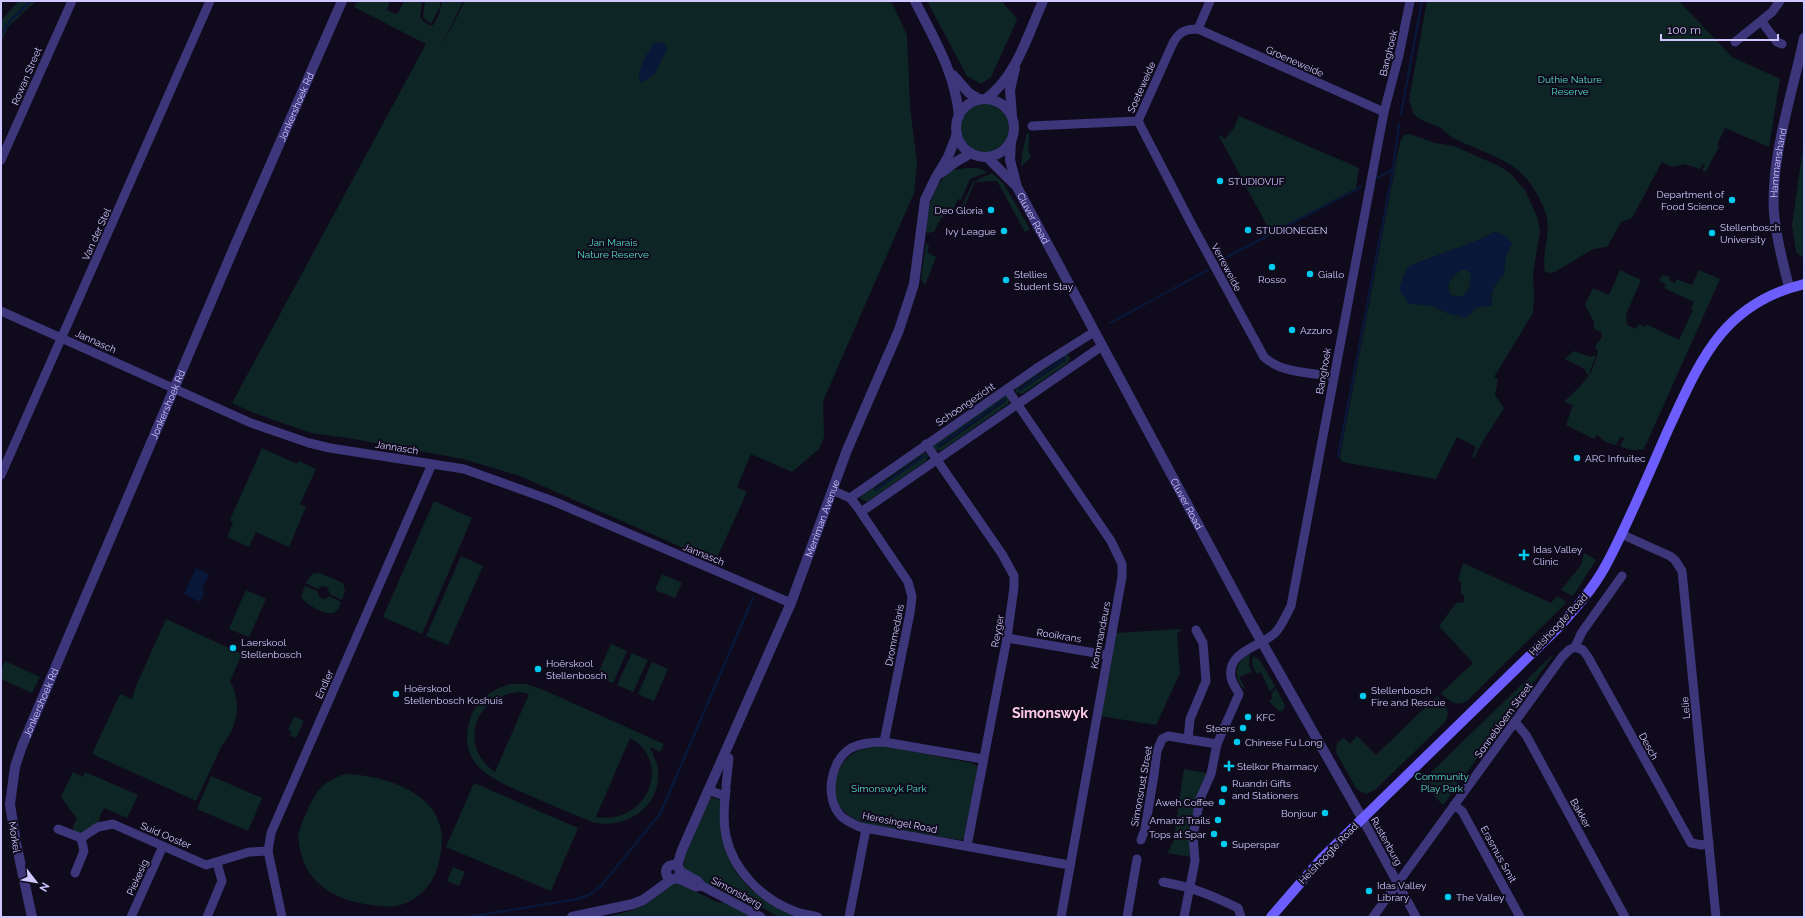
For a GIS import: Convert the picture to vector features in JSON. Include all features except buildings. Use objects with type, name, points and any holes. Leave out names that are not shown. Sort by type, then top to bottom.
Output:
[{"type":"main road","name":"Helshoogte Road","points":[[1271,917],[1322,858],[1573,612],[1597,579],[1621,534],[1681,401],[1706,352],[1728,325],[1743,312],[1769,295],[1789,287],[1804,284]]},
{"type":"street","name":"Rowan Street","points":[[1,160],[72,1]]},
{"type":"street","name":"Van der Stel","points":[[1,475],[210,1]]},
{"type":"street","name":"Jonkershoek Rd","points":[[6,805],[15,767],[22,746],[176,388],[236,243],[342,1]]},
{"type":"street","points":[[915,1],[950,70],[962,86],[983,99],[999,102],[1005,106],[1012,116]]},
{"type":"street","points":[[950,70],[959,116],[957,134],[962,145],[971,153],[987,157],[1003,151],[1011,142],[1014,129],[1010,90],[1017,61],[1043,1]]},
{"type":"street","points":[[1198,29],[1210,1]]},
{"type":"street","name":"Banghoek","points":[[1261,641],[1274,635],[1291,606],[1333,376],[1384,112],[1399,55],[1410,1]]},
{"type":"street","points":[[1735,42],[1762,22],[1780,1]]},
{"type":"street","points":[[1762,22],[1777,42],[1782,44]]},
{"type":"street","name":"Soeteweide","points":[[1032,126],[1138,121],[1176,37],[1188,29],[1198,29]]},
{"type":"street","name":"Groeneweide","points":[[1198,29],[1384,112]]},
{"type":"street","name":"Hammanshand","points":[[1789,287],[1777,240],[1774,211],[1774,182],[1780,146],[1804,38]]},
{"type":"street","points":[[959,116],[967,105],[983,99],[1000,86],[1017,61]]},
{"type":"street","name":"Verreweide","points":[[1138,121],[1264,358],[1274,365],[1283,368],[1333,376]]},
{"type":"street","name":"Merriman Avenue","points":[[572,917],[625,907],[643,900],[674,872],[708,790],[791,603],[847,450],[909,305],[918,258],[923,210],[928,192],[948,157],[957,134]]},
{"type":"street","name":"Cluver Road","points":[[1011,142],[1010,160],[1017,187]]},
{"type":"street","name":"Merriman Avenue","points":[[935,178],[954,163],[971,153]]},
{"type":"street","name":"Cluver Road","points":[[987,157],[1004,172],[1017,187],[1261,641],[1362,818]]},
{"type":"street","name":"Jannasch","points":[[1,311],[176,388],[191,398],[251,423],[310,443],[464,469],[526,491],[791,603]]},
{"type":"street","name":"Schoongezicht","points":[[850,498],[1006,389],[1067,348],[1094,332]]},
{"type":"street","points":[[861,512],[936,458],[1102,346]]},
{"type":"street","points":[[1067,348],[1073,355],[1076,363]]},
{"type":"street","name":"Kommandeurs","points":[[1006,389],[1111,540],[1122,564],[1122,577],[1061,917]]},
{"type":"street","name":"Reyger","points":[[926,444],[1010,566],[1014,576],[1014,587],[1007,638],[967,846]]},
{"type":"street","name":"Endler","points":[[282,917],[268,851],[271,833],[432,464]]},
{"type":"street","name":"Drommedaris","points":[[832,490],[850,498],[905,575],[911,588],[912,597],[884,742]]},
{"type":"street","name":"Lelie","points":[[1621,534],[1670,556],[1675,560],[1682,571],[1716,917]]},
{"type":"street","name":"Sonnebloem Street","points":[[1373,917],[1562,657],[1569,650],[1575,648],[1582,632],[1622,576]]},
{"type":"street","points":[[1188,739],[1190,720],[1206,681],[1203,643],[1196,630]]},
{"type":"street","name":"Rooikrans","points":[[1007,638],[1107,655]]},
{"type":"street","points":[[1184,917],[1195,861],[1193,836],[1200,799],[1211,774],[1217,744],[1239,694],[1231,677],[1233,664],[1238,656],[1261,641]]},
{"type":"street","name":"Desch","points":[[1575,648],[1583,650],[1588,657],[1691,844],[1702,845],[1709,843]]},
{"type":"street","name":"Bakker","points":[[1515,722],[1526,736],[1625,917]]},
{"type":"street","name":"Simonsrust Street","points":[[1141,840],[1145,829],[1159,745],[1162,739],[1168,736],[1217,744]]},
{"type":"street","name":"Heresingel Road","points":[[983,759],[884,742],[869,742],[851,748],[838,762],[831,781],[832,796],[835,807],[841,816],[852,824],[866,829],[1070,865]]},
{"type":"street","name":"Simonsberg","points":[[724,755],[729,758],[726,790],[726,836],[740,868],[760,891],[775,902],[794,911],[818,917]]},
{"type":"street","points":[[708,790],[726,790]]},
{"type":"street","name":"Morkel","points":[[6,805],[32,917]]},
{"type":"street","name":"Erasmus Smit","points":[[1454,805],[1465,816],[1520,917]]},
{"type":"street","name":"Rustenburg","points":[[1362,818],[1416,917]]},
{"type":"street","name":"Suid Ooster","points":[[81,838],[98,827],[113,824],[206,865],[217,863],[249,852],[268,851]]},
{"type":"street","points":[[58,829],[81,838],[84,851],[75,873]]},
{"type":"street","points":[[849,917],[866,829]]},
{"type":"street","name":"Piekesig","points":[[131,917],[163,846]]},
{"type":"street","points":[[1127,917],[1137,859]]},
{"type":"street","points":[[207,917],[222,881],[217,863]]},
{"type":"street","name":"Simonsberg","points":[[674,872],[698,881],[702,886],[761,917]]},
{"type":"street","points":[[1163,882],[1190,887],[1238,908],[1240,917]]},
{"type":"green space","points":[[19,1],[36,1],[8,27],[1,43],[1,21]]},
{"type":"green space","name":"Jan Marais Nature Reserve","points":[[357,1],[390,1],[387,10],[395,14],[398,13],[404,1],[422,1],[420,17],[425,23],[432,26],[439,14],[442,1],[463,1],[439,51],[465,1],[891,1],[907,35],[910,106],[917,164],[914,193],[823,401],[824,437],[819,449],[792,472],[751,454],[737,487],[747,492],[715,562],[520,476],[463,459],[348,438],[311,433],[254,413],[232,403],[426,44],[354,7]]},
{"type":"green space","points":[[425,1],[440,1],[440,7],[431,24],[423,17]]},
{"type":"green space","points":[[927,1],[1003,1],[1017,20],[991,77],[981,84],[967,76]]},
{"type":"green space","name":"Duthie Nature Reserve","points":[[1427,1],[1679,1],[1732,57],[1780,79],[1769,147],[1725,128],[1717,145],[1719,146],[1706,172],[1702,170],[1705,165],[1703,164],[1700,169],[1685,164],[1672,167],[1662,162],[1632,218],[1621,222],[1607,247],[1593,249],[1555,272],[1545,272],[1544,257],[1548,226],[1547,219],[1537,194],[1528,181],[1519,171],[1508,163],[1453,138],[1439,127],[1426,122],[1413,113],[1409,100]]},
{"type":"green space","points":[[980,103],[990,103],[1003,110],[1010,123],[1010,133],[1003,146],[990,153],[980,153],[971,149],[964,142],[960,133],[960,123],[964,114],[971,107]]},
{"type":"green space","points":[[1239,116],[1359,168],[1356,188],[1271,233],[1219,136],[1221,135],[1224,139],[1229,135],[1228,134],[1233,130]]},
{"type":"green space","points":[[1027,133],[1029,133],[1028,148],[1031,157],[1021,167],[1022,154]]},
{"type":"green space","points":[[1410,134],[1435,143],[1454,146],[1499,166],[1510,173],[1525,190],[1538,219],[1540,232],[1533,273],[1533,313],[1494,377],[1498,379],[1495,395],[1504,408],[1474,458],[1472,457],[1476,447],[1457,437],[1436,479],[1348,463],[1341,461],[1340,456],[1400,142],[1404,135]],"holes":[[[1494,232],[1511,243],[1505,259],[1504,274],[1498,280],[1492,292],[1492,305],[1447,313],[1432,306],[1409,266],[1479,240]]]},
{"type":"green space","points":[[1804,141],[1804,258],[1796,252],[1792,225]]},
{"type":"green space","points":[[977,168],[988,172],[970,179],[961,200],[958,199],[951,213],[941,218],[934,232],[927,233],[927,223],[932,197],[940,182],[953,170]]},
{"type":"green space","points":[[992,173],[1004,184],[1030,229],[1025,232],[997,181],[975,182],[960,216],[958,215],[973,182]]},
{"type":"green space","points":[[926,243],[929,246],[927,252],[936,257],[925,285],[921,279]]},
{"type":"green space","points":[[1461,270],[1467,270],[1471,273],[1471,281],[1466,292],[1461,297],[1451,295],[1448,288],[1452,278]]},
{"type":"green space","points":[[1620,270],[1641,280],[1626,314],[1627,325],[1636,329],[1638,324],[1645,327],[1646,324],[1679,340],[1693,310],[1691,309],[1694,302],[1664,288],[1666,284],[1659,281],[1662,275],[1670,277],[1669,280],[1675,283],[1677,279],[1692,285],[1699,270],[1720,279],[1644,449],[1641,450],[1632,450],[1620,446],[1624,438],[1620,437],[1616,445],[1606,442],[1597,435],[1594,439],[1566,425],[1573,405],[1564,402],[1590,374],[1598,351],[1595,347],[1602,337],[1601,332],[1594,329],[1594,322],[1585,305],[1593,288],[1609,295]]},
{"type":"green space","points":[[1574,351],[1590,357],[1596,355],[1588,376],[1585,369],[1565,359]]},
{"type":"green space","points":[[1067,354],[1070,358],[1068,363],[1022,394],[1016,392],[1015,386]],"holes":[[[1063,357],[1066,360],[1020,391],[1018,388]]]},
{"type":"green space","points":[[1005,394],[1010,399],[1008,404],[941,451],[936,450],[933,447],[934,443]],"holes":[[[1004,398],[1006,401],[939,448],[937,445]]]},
{"type":"green space","points":[[262,448],[297,464],[299,461],[316,469],[300,504],[306,507],[289,547],[256,532],[249,547],[227,537],[233,522],[230,520]]},
{"type":"green space","points":[[923,451],[928,456],[926,461],[867,502],[861,499],[860,496]],"holes":[[[922,455],[924,457],[876,491],[874,488]]]},
{"type":"green space","points":[[434,501],[472,518],[422,634],[383,617]]},
{"type":"green space","points":[[1584,553],[1596,560],[1573,596],[1561,590],[1581,565]]},
{"type":"green space","points":[[461,556],[483,566],[448,645],[426,636]]},
{"type":"green space","points":[[1463,563],[1551,603],[1557,596],[1566,603],[1468,700],[1457,703],[1450,701],[1441,693],[1473,663],[1439,626],[1456,603],[1464,602],[1464,595],[1461,595],[1461,582],[1458,581]]},
{"type":"green space","points":[[320,573],[343,583],[345,591],[342,600],[330,594],[327,587],[322,586],[318,589],[306,583],[312,574]]},
{"type":"green space","points":[[662,574],[682,583],[675,598],[655,590]]},
{"type":"green space","points":[[305,586],[317,591],[320,598],[325,599],[329,596],[341,602],[336,611],[334,613],[326,613],[306,602],[301,596]]},
{"type":"green space","points":[[246,590],[266,599],[249,637],[229,629]]},
{"type":"green space","points":[[166,619],[242,654],[230,681],[236,697],[237,706],[235,722],[232,730],[222,745],[196,801],[92,754],[120,694],[132,699],[136,686]]},
{"type":"green space","points":[[1181,630],[1177,634],[1180,673],[1156,725],[1100,716],[1116,633]]},
{"type":"green space","points":[[611,644],[627,651],[613,683],[597,676]]},
{"type":"green space","points":[[632,653],[648,660],[633,692],[617,685]]},
{"type":"green space","points":[[1250,654],[1249,664],[1252,672],[1239,677],[1246,690],[1238,681],[1237,671],[1241,661]]},
{"type":"green space","points":[[1253,656],[1259,659],[1275,686],[1270,692],[1261,672],[1257,674],[1254,670],[1252,663]]},
{"type":"green space","name":"Community Play Park","points":[[1551,656],[1552,657],[1443,805],[1421,782]]},
{"type":"green space","points":[[5,661],[40,677],[32,693],[1,679],[1,670]]},
{"type":"green space","points":[[652,662],[668,669],[654,701],[638,694]]},
{"type":"green space","points":[[511,684],[525,684],[539,688],[664,744],[660,752],[650,747],[658,770],[654,795],[647,805],[628,819],[617,823],[604,824],[592,822],[494,779],[483,771],[474,762],[469,750],[467,736],[470,720],[476,707],[486,696],[504,686]],"holes":[[[519,692],[529,694],[495,772],[483,761],[477,749],[474,736],[476,723],[482,712],[491,702],[504,695]],[[630,738],[643,748],[650,761],[652,775],[649,790],[641,802],[629,812],[614,817],[596,817]]]},
{"type":"green space","points":[[1276,688],[1285,705],[1284,709],[1280,712],[1269,701],[1273,698],[1271,694]]},
{"type":"green space","points":[[1437,696],[1448,711],[1445,722],[1375,790],[1366,794],[1356,788],[1336,752],[1337,743],[1344,738],[1350,744],[1357,736],[1376,755]]},
{"type":"green space","points":[[294,716],[304,721],[296,738],[290,735],[291,731],[288,730]]},
{"type":"green space","name":"Simonswyk Park","points":[[884,746],[972,763],[977,766],[978,771],[966,835],[963,839],[959,840],[865,824],[852,818],[842,809],[835,796],[835,788],[838,772],[846,759],[860,750]]},
{"type":"green space","points":[[1184,769],[1207,773],[1191,857],[1167,853],[1173,843]]},
{"type":"green space","points":[[73,772],[83,777],[85,772],[138,795],[127,818],[104,808],[99,818],[100,822],[80,833],[73,831],[73,826],[77,819],[61,797]]},
{"type":"green space","points":[[345,774],[373,777],[402,786],[426,802],[435,813],[442,837],[438,867],[427,887],[412,900],[393,906],[380,906],[354,902],[334,894],[318,883],[306,866],[300,850],[298,838],[303,820],[318,791],[326,783]]},
{"type":"green space","points":[[211,776],[262,798],[248,831],[197,809]]},
{"type":"green space","points":[[474,783],[578,828],[551,891],[446,847]]},
{"type":"green space","points":[[710,797],[721,800],[728,850],[734,868],[741,878],[749,887],[768,901],[800,917],[780,917],[759,906],[757,910],[688,874],[683,868],[686,853]]},
{"type":"green space","points":[[453,867],[465,872],[459,886],[447,881]]},
{"type":"green space","points":[[676,882],[717,902],[726,903],[752,917],[605,917],[626,912],[646,904],[668,885]]},
{"type":"water","points":[[664,42],[667,49],[654,75],[640,83],[639,77],[645,57],[654,43]]},
{"type":"water","points":[[1494,232],[1504,235],[1512,243],[1505,259],[1504,274],[1498,280],[1492,292],[1492,305],[1476,308],[1466,318],[1447,313],[1432,306],[1409,304],[1399,290],[1404,274],[1409,266],[1479,240]],"holes":[[[1461,270],[1467,270],[1471,273],[1468,290],[1461,297],[1451,295],[1448,288],[1450,281]]]},
{"type":"water","points":[[196,568],[209,574],[202,590],[205,591],[200,602],[184,594]]},
{"type":"waterway","points":[[1,34],[11,20],[31,1]]},
{"type":"waterway","points":[[1401,114],[1422,1]]},
{"type":"waterway","points":[[1338,457],[1393,170],[1399,124]]},
{"type":"waterway","points":[[1377,178],[1392,170]]},
{"type":"waterway","points":[[1223,259],[1361,187]]},
{"type":"waterway","points":[[1110,323],[1208,270]]},
{"type":"waterway","points":[[1019,390],[1065,358]]},
{"type":"waterway","points":[[938,446],[1005,399]]},
{"type":"waterway","points":[[875,490],[924,456]]},
{"type":"waterway","points":[[468,917],[577,899],[589,895],[600,887],[660,814],[753,598]]},
{"type":"place","name":"STUDIOVIJF","points":[[1220,181]]},
{"type":"place","name":"Department of Food Science","points":[[1732,200]]},
{"type":"place","name":"Deo Gloria","points":[[991,210]]},
{"type":"place","name":"STUDIONEGEN","points":[[1248,230]]},
{"type":"place","name":"Ivy League","points":[[1004,231]]},
{"type":"place","name":"Stellenbosch University","points":[[1712,233]]},
{"type":"place","name":"Rosso","points":[[1272,267]]},
{"type":"place","name":"Giallo","points":[[1310,274]]},
{"type":"place","name":"Stellies Student Stay","points":[[1006,280]]},
{"type":"place","name":"Azzuro","points":[[1292,330]]},
{"type":"place","name":"ARC Infruitec","points":[[1577,458]]},
{"type":"place","name":"Idas Valley Clinic","points":[[1524,555]]},
{"type":"place","name":"Laerskool Stellenbosch","points":[[233,648]]},
{"type":"place","name":"Hoërskool Stellenbosch","points":[[538,669]]},
{"type":"place","name":"Hoërskool Stellenbosch Koshuis","points":[[396,694]]},
{"type":"place","name":"Stellenbosch Fire and Rescue","points":[[1363,696]]},
{"type":"place","name":"KFC","points":[[1248,717]]},
{"type":"place","name":"Steers","points":[[1243,728]]},
{"type":"place","name":"Chinese Fu Long","points":[[1237,742]]},
{"type":"place","name":"Stelkor Pharmacy","points":[[1229,766]]},
{"type":"place","name":"Ruandri Gifts and Stationers","points":[[1224,789]]},
{"type":"place","name":"Aweh Coffee","points":[[1222,802]]},
{"type":"place","name":"Bonjour","points":[[1325,813]]},
{"type":"place","name":"Amanzi Trails","points":[[1218,820]]},
{"type":"place","name":"Tops at Spar","points":[[1214,834]]},
{"type":"place","name":"Superspar","points":[[1224,844]]},
{"type":"place","name":"Idas Valley Library","points":[[1369,891]]},
{"type":"place","name":"The Valley","points":[[1448,897]]},
{"type":"district","name":"Simonswyk","points":[[1050,713]]}]
